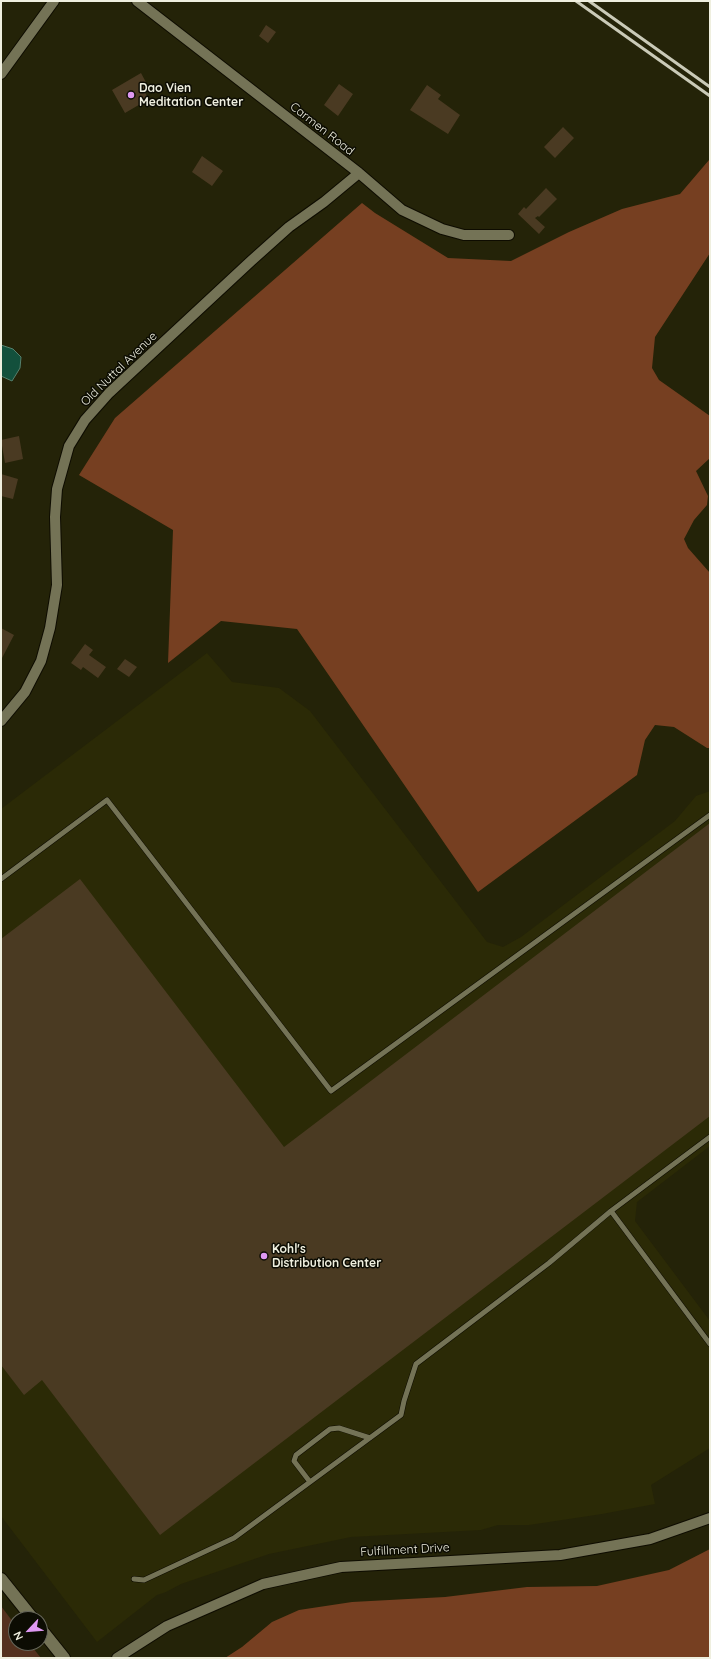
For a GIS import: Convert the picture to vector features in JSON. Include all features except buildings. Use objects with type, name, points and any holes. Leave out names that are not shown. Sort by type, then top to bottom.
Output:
[{"type":"street","points":[[1,74],[54,1]]},
{"type":"street","name":"Carmen Road","points":[[137,1],[359,173],[402,210],[442,229],[464,235],[509,235]]},
{"type":"street","name":"Old Nuttal Avenue","points":[[1,721],[25,692],[40,661],[50,628],[57,585],[54,517],[57,489],[69,446],[85,420],[109,393],[251,261],[289,228],[359,173]]},
{"type":"street","name":"Fulfillment Drive","points":[[117,1658],[167,1626],[263,1584],[341,1567],[560,1555],[650,1539],[710,1518]]},
{"type":"street","points":[[1,1579],[26,1611]]},
{"type":"street","points":[[48,1638],[64,1658]]},
{"type":"lane","points":[[1,879],[107,800],[331,1091],[710,815]]},
{"type":"lane","points":[[134,1579],[144,1580],[234,1538],[401,1415],[416,1364],[549,1263],[611,1211],[710,1136]]},
{"type":"lane","points":[[611,1211],[710,1344]]},
{"type":"lane","points":[[310,1482],[294,1461],[296,1455],[330,1429],[339,1428],[370,1438]]},
{"type":"shaded area","points":[[709,160],[710,253],[655,337],[652,368],[659,380],[710,416],[710,458],[696,471],[708,496],[707,505],[694,520],[684,539],[688,548],[710,573],[710,748],[707,748],[674,727],[655,725],[645,740],[637,775],[478,892],[297,629],[221,621],[168,663],[173,530],[79,475],[115,418],[362,203],[375,213],[448,258],[511,261],[569,232],[622,209],[680,194]]},
{"type":"shaded area","points":[[1,345],[13,349],[21,357],[20,368],[12,381],[1,376]]},
{"type":"shaded area","name":"Kohl's Distribution Center","points":[[207,653],[232,682],[279,688],[310,711],[487,942],[503,947],[521,937],[675,821],[696,796],[710,791],[710,1146],[637,1202],[635,1221],[710,1321],[710,1448],[651,1485],[655,1504],[529,1525],[498,1525],[481,1530],[351,1537],[269,1554],[181,1584],[157,1595],[97,1642],[1,1516],[1,809]]},
{"type":"shaded area","points":[[710,1549],[710,1658],[225,1658],[242,1647],[272,1622],[299,1610],[352,1602],[445,1597],[527,1587],[597,1586],[669,1570]]},
{"type":"shaded area","points":[[1,1606],[8,1615],[8,1651],[35,1651],[41,1658],[1,1658]]},
{"type":"railway","points":[[576,1],[710,96]]},
{"type":"railway","points":[[589,1],[710,87]]},
{"type":"place","name":"Dao Vien Meditation Center","points":[[131,95]]},
{"type":"place","name":"Kohl's Distribution Center","points":[[264,1256]]}]
